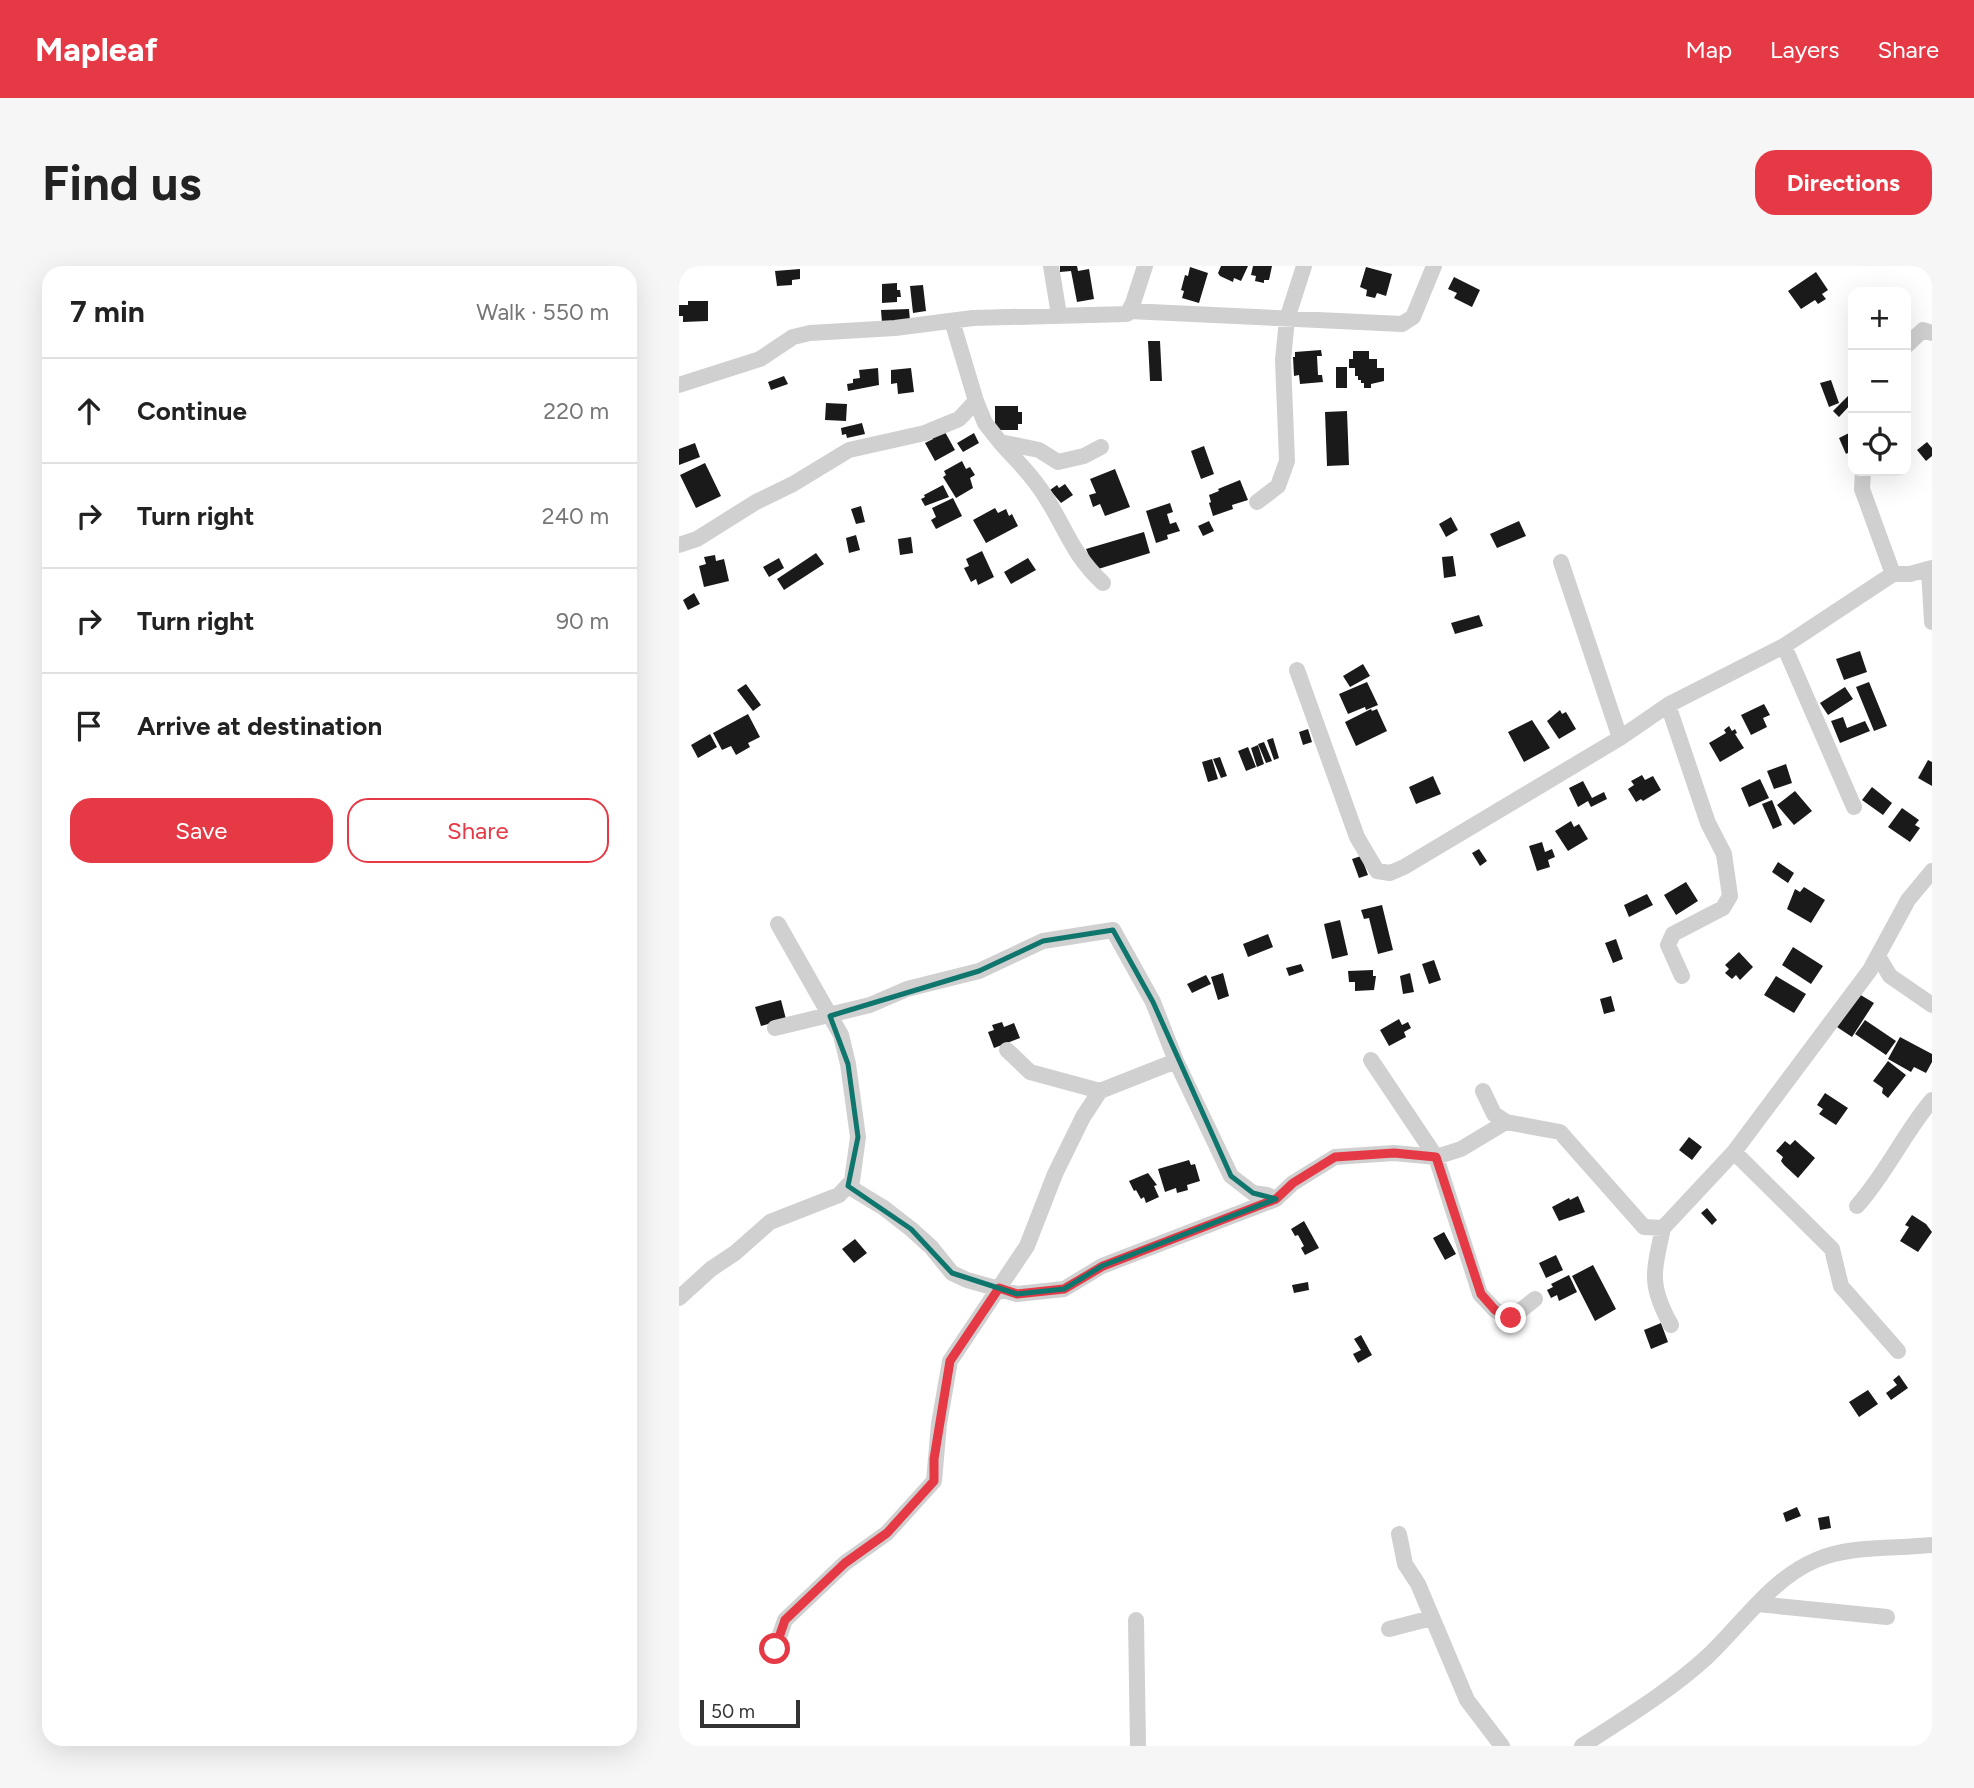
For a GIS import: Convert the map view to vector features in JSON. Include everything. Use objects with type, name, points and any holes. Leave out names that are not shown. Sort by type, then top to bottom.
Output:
[{"type":"street","points":[[1051,266],[1059,315]]},
{"type":"street","points":[[1129,311],[1145,266]]},
{"type":"street","points":[[1257,502],[1278,486],[1287,461],[1283,360],[1287,318],[1304,266]]},
{"type":"street","points":[[679,385],[760,359],[793,337],[952,321],[1059,315],[1120,316],[1129,311],[1402,324],[1413,317],[1434,266]]},
{"type":"street","points":[[952,321],[985,423],[1036,483],[1075,552],[1087,569],[1103,583]]},
{"type":"street","points":[[1911,341],[1923,330],[1932,333]]},
{"type":"street","points":[[679,545],[697,540],[756,502],[793,484],[849,450],[937,428],[959,419],[976,401]]},
{"type":"street","points":[[1000,442],[1039,450],[1058,462]]},
{"type":"street","points":[[1036,483],[1058,462],[1084,456],[1101,447]]},
{"type":"street","points":[[1862,476],[1861,489],[1893,574]]},
{"type":"street","points":[[1561,562],[1620,738]]},
{"type":"street","points":[[1297,670],[1357,837],[1377,871],[1390,873],[1620,738],[1668,705],[1784,646],[1893,574],[1930,569],[1932,622]]},
{"type":"street","points":[[1784,646],[1854,807]]},
{"type":"street","points":[[1668,705],[1708,823],[1724,854],[1730,896],[1723,908],[1673,934],[1668,945],[1682,976]]},
{"type":"street","points":[[1671,1325],[1659,1303],[1654,1272],[1663,1228],[1734,1152],[1870,970],[1908,900],[1932,871]]},
{"type":"street","points":[[679,1298],[770,1222],[839,1195],[852,1181],[858,1137],[848,1064],[841,1035],[778,924]]},
{"type":"street","points":[[775,1028],[870,1005],[908,989],[979,971],[1042,940],[1113,930],[1153,1002],[1176,1061],[1231,1176],[1253,1193],[1276,1199]]},
{"type":"street","points":[[1878,956],[1889,976],[1932,1005]]},
{"type":"street","points":[[1007,1051],[1030,1072],[1100,1091]]},
{"type":"street","points":[[1371,1060],[1436,1157],[1481,1294],[1495,1310],[1511,1318],[1535,1299]]},
{"type":"street","points":[[775,1649],[785,1620],[845,1563],[887,1533],[934,1481],[934,1459],[950,1361],[1027,1246],[1055,1174],[1083,1117],[1100,1091],[1176,1061]]},
{"type":"street","points":[[1483,1091],[1494,1114],[1506,1122],[1560,1132],[1644,1227],[1663,1228]]},
{"type":"street","points":[[1857,1206],[1868,1194],[1918,1116],[1932,1100]]},
{"type":"street","points":[[848,1186],[884,1208],[911,1230],[931,1247],[952,1273],[1017,1294],[1064,1289],[1103,1266],[1276,1199],[1293,1183],[1335,1157],[1394,1153],[1436,1157],[1461,1149],[1506,1122]]},
{"type":"street","points":[[1734,1152],[1832,1249],[1841,1286],[1898,1351]]},
{"type":"street","points":[[1399,1534],[1405,1564],[1418,1584],[1467,1700],[1502,1746]]},
{"type":"street","points":[[1582,1746],[1680,1680],[1709,1655],[1757,1604],[1800,1569],[1827,1556],[1932,1545]]},
{"type":"street","points":[[1757,1604],[1887,1617]]},
{"type":"street","points":[[1389,1629],[1432,1618]]},
{"type":"street","points":[[1136,1620],[1138,1746]]},
{"type":"highlighted area","points":[[1113,930],[1153,1002],[1231,1176],[1253,1193],[1276,1199],[1102,1266],[1064,1289],[1017,1294],[952,1273],[911,1229],[848,1186],[858,1137],[848,1064],[830,1016],[979,971],[1043,941]]},
{"type":"building","points":[[1060,266],[1077,266],[1078,271],[1089,269],[1094,299],[1077,302],[1071,271],[1060,272]]},
{"type":"building","points":[[1221,266],[1248,266],[1241,281],[1234,278],[1233,282],[1220,276],[1218,273]]},
{"type":"building","points":[[1253,266],[1272,266],[1269,280],[1264,280],[1264,283],[1255,281],[1256,276],[1251,275]]},
{"type":"building","points":[[1190,267],[1208,273],[1199,303],[1182,298],[1184,291],[1181,290]]},
{"type":"building","points":[[1366,267],[1392,274],[1386,296],[1377,293],[1375,298],[1366,296],[1367,290],[1360,287]]},
{"type":"building","points":[[800,269],[800,279],[792,280],[792,285],[777,286],[775,271]]},
{"type":"building","points":[[1816,272],[1828,290],[1822,294],[1826,299],[1818,304],[1815,300],[1801,309],[1788,291]]},
{"type":"building","points":[[1454,277],[1480,290],[1472,307],[1454,298],[1457,293],[1448,289]]},
{"type":"building","points":[[897,283],[901,297],[897,297],[897,302],[882,303],[882,284]]},
{"type":"building","points":[[923,285],[926,311],[913,313],[910,286]]},
{"type":"building","points":[[688,301],[708,301],[708,321],[683,322],[683,316],[679,316],[679,305],[688,305]]},
{"type":"building","points":[[909,309],[910,321],[882,323],[881,310]]},
{"type":"building","points":[[1148,341],[1160,341],[1162,381],[1150,381]]},
{"type":"building","points":[[1321,350],[1322,356],[1317,356],[1318,375],[1322,375],[1323,382],[1300,384],[1299,375],[1294,376],[1295,352]]},
{"type":"building","points":[[1353,351],[1369,351],[1369,359],[1377,359],[1377,368],[1384,368],[1384,381],[1371,384],[1371,388],[1364,388],[1364,383],[1355,376],[1355,368],[1349,368]]},
{"type":"building","points":[[1336,367],[1347,367],[1347,388],[1336,388]]},
{"type":"building","points":[[878,368],[879,385],[848,391],[847,384],[860,378],[859,370]]},
{"type":"building","points":[[911,368],[914,392],[898,394],[897,383],[891,384],[891,370]]},
{"type":"building","points":[[784,376],[788,384],[771,390],[768,382]]},
{"type":"building","points":[[1831,380],[1839,403],[1829,407],[1820,383]]},
{"type":"building","points":[[1848,396],[1848,407],[1839,417],[1833,411]]},
{"type":"building","points":[[826,403],[847,404],[846,421],[825,420]]},
{"type":"building","points":[[995,406],[1018,406],[1018,412],[1022,412],[1022,424],[1018,424],[1018,430],[995,430]]},
{"type":"building","points":[[1347,411],[1349,465],[1327,466],[1325,412]]},
{"type":"building","points":[[862,423],[865,434],[847,438],[846,434],[842,435],[841,428]]},
{"type":"building","points":[[945,432],[955,450],[935,461],[925,443],[933,439],[931,436]]},
{"type":"building","points":[[974,433],[979,443],[963,452],[957,443]]},
{"type":"building","points":[[1848,434],[1846,454],[1839,438]]},
{"type":"building","points":[[1927,442],[1932,448],[1932,456],[1926,461],[1917,450]]},
{"type":"building","points":[[695,443],[700,457],[679,465],[679,449]]},
{"type":"building","points":[[1204,446],[1214,474],[1201,479],[1191,451]]},
{"type":"building","points":[[962,461],[966,469],[970,467],[975,475],[970,478],[973,488],[956,498],[943,477],[946,475],[944,471]]},
{"type":"building","points":[[705,463],[721,496],[696,508],[680,475]]},
{"type":"building","points":[[1115,469],[1130,507],[1105,516],[1100,504],[1093,507],[1089,495],[1096,493],[1090,479]]},
{"type":"building","points":[[1240,480],[1248,500],[1232,505],[1233,509],[1213,516],[1209,495]]},
{"type":"building","points":[[1065,484],[1073,495],[1061,503],[1050,490]]},
{"type":"building","points":[[943,485],[949,497],[925,506],[921,499],[924,495]]},
{"type":"building","points":[[953,498],[962,516],[936,529],[931,520],[936,517],[932,508]]},
{"type":"building","points":[[1170,503],[1173,512],[1167,514],[1170,524],[1176,522],[1180,531],[1167,535],[1168,539],[1156,543],[1146,511]]},
{"type":"building","points":[[861,506],[865,522],[856,524],[851,509]]},
{"type":"building","points":[[995,508],[998,513],[1006,509],[1018,526],[986,543],[973,520]]},
{"type":"building","points":[[1451,517],[1458,530],[1446,537],[1439,524]]},
{"type":"building","points":[[1209,521],[1214,531],[1203,536],[1198,526]]},
{"type":"building","points":[[1519,521],[1526,536],[1497,548],[1490,534]]},
{"type":"building","points":[[1144,532],[1150,553],[1095,570],[1086,549]]},
{"type":"building","points":[[856,535],[860,550],[849,553],[846,538]]},
{"type":"building","points":[[911,537],[913,553],[900,555],[898,539]]},
{"type":"building","points":[[982,551],[994,577],[978,585],[976,579],[971,582],[964,568],[969,566],[966,559]]},
{"type":"building","points":[[816,553],[824,564],[784,590],[777,579]]},
{"type":"building","points":[[715,555],[716,561],[724,559],[729,581],[704,587],[699,566],[706,564],[704,557]]},
{"type":"building","points":[[1453,556],[1456,576],[1444,578],[1442,557]]},
{"type":"building","points":[[779,558],[784,568],[769,577],[763,567]]},
{"type":"building","points":[[1028,558],[1036,570],[1011,584],[1004,572]]},
{"type":"building","points":[[694,593],[700,604],[688,610],[683,600]]},
{"type":"building","points":[[1479,615],[1483,626],[1455,634],[1451,623]]},
{"type":"building","points":[[1860,651],[1867,672],[1844,680],[1836,659]]},
{"type":"building","points":[[1363,664],[1370,676],[1350,687],[1343,676]]},
{"type":"building","points":[[1367,682],[1378,705],[1348,714],[1339,694]]},
{"type":"building","points":[[1869,682],[1887,726],[1874,731],[1856,687]]},
{"type":"building","points":[[746,684],[761,705],[753,711],[737,690]]},
{"type":"building","points":[[1845,687],[1853,699],[1828,715],[1820,703]]},
{"type":"building","points":[[1764,704],[1770,715],[1763,718],[1767,727],[1751,735],[1741,715]]},
{"type":"building","points":[[1371,709],[1377,709],[1387,731],[1356,746],[1345,722]]},
{"type":"building","points":[[1560,710],[1562,714],[1566,712],[1576,729],[1559,739],[1547,721]]},
{"type":"building","points":[[748,714],[760,737],[748,743],[750,747],[736,755],[731,746],[722,750],[713,733]]},
{"type":"building","points":[[1843,717],[1847,728],[1865,721],[1870,731],[1840,743],[1831,721]]},
{"type":"building","points":[[1532,720],[1550,748],[1524,762],[1508,732]]},
{"type":"building","points":[[1729,726],[1732,731],[1735,729],[1735,734],[1744,748],[1720,762],[1709,743],[1726,733],[1724,730]]},
{"type":"building","points":[[1308,729],[1312,742],[1303,745],[1299,732]]},
{"type":"building","points":[[710,734],[717,747],[698,758],[691,745]]},
{"type":"building","points":[[1273,738],[1279,758],[1274,760],[1267,740]]},
{"type":"building","points":[[1264,742],[1272,761],[1266,763],[1258,744]]},
{"type":"building","points":[[1258,745],[1264,764],[1257,767],[1251,748]]},
{"type":"building","points":[[1248,747],[1256,767],[1246,771],[1238,751]]},
{"type":"building","points":[[1220,757],[1227,776],[1221,778],[1213,759]]},
{"type":"building","points":[[1212,759],[1218,779],[1208,782],[1202,762]]},
{"type":"building","points":[[1928,760],[1932,762],[1932,786],[1918,778]]},
{"type":"building","points":[[1786,764],[1792,783],[1774,789],[1767,771]]},
{"type":"building","points":[[1642,775],[1645,780],[1653,776],[1661,790],[1643,801],[1641,799],[1636,802],[1628,789],[1634,785],[1631,781]]},
{"type":"building","points":[[1433,776],[1441,794],[1416,804],[1409,787]]},
{"type":"building","points":[[1760,779],[1769,798],[1749,807],[1741,788]]},
{"type":"building","points":[[1583,781],[1592,798],[1604,792],[1607,799],[1591,807],[1588,801],[1578,807],[1569,788]]},
{"type":"building","points":[[1872,787],[1892,803],[1883,815],[1862,800]]},
{"type":"building","points":[[1795,791],[1812,811],[1794,825],[1777,805]]},
{"type":"building","points":[[1772,800],[1782,825],[1773,829],[1762,804]]},
{"type":"building","points":[[1902,808],[1919,820],[1915,825],[1920,828],[1910,842],[1888,827]]},
{"type":"building","points":[[1571,821],[1574,827],[1579,824],[1588,839],[1568,851],[1555,831]]},
{"type":"building","points":[[1542,842],[1545,852],[1552,849],[1555,857],[1548,860],[1550,867],[1537,871],[1529,846]]},
{"type":"building","points":[[1479,849],[1487,861],[1480,866],[1472,853]]},
{"type":"building","points":[[1361,856],[1368,875],[1359,878],[1352,859]]},
{"type":"building","points":[[1778,862],[1794,873],[1788,883],[1772,872]]},
{"type":"building","points":[[1686,882],[1698,901],[1676,915],[1664,895]]},
{"type":"building","points":[[1804,887],[1825,900],[1811,923],[1787,909],[1795,889],[1800,892]]},
{"type":"building","points":[[1647,894],[1653,905],[1629,917],[1624,905]]},
{"type":"building","points":[[1382,905],[1393,950],[1378,954],[1369,918],[1364,919],[1361,910]]},
{"type":"building","points":[[1340,920],[1348,955],[1332,959],[1324,924]]},
{"type":"building","points":[[1268,934],[1273,947],[1248,957],[1243,944]]},
{"type":"building","points":[[1616,939],[1623,959],[1613,963],[1605,943]]},
{"type":"building","points":[[1793,947],[1823,966],[1811,984],[1782,965]]},
{"type":"building","points":[[1739,952],[1753,967],[1740,980],[1736,975],[1732,979],[1725,973],[1729,969],[1725,965]]},
{"type":"building","points":[[1434,960],[1441,980],[1429,984],[1422,964]]},
{"type":"building","points":[[1301,964],[1304,971],[1289,976],[1286,968]]},
{"type":"building","points":[[1373,970],[1373,976],[1376,976],[1374,990],[1355,991],[1355,982],[1349,982],[1348,971]]},
{"type":"building","points":[[1223,973],[1229,996],[1218,1000],[1211,977]]},
{"type":"building","points":[[1410,973],[1414,992],[1403,994],[1400,976]]},
{"type":"building","points":[[1206,975],[1211,984],[1192,993],[1187,984]]},
{"type":"building","points":[[1776,976],[1806,994],[1794,1013],[1764,995]]},
{"type":"building","points":[[1859,994],[1874,1003],[1852,1037],[1837,1027]]},
{"type":"building","points":[[1611,996],[1615,1011],[1604,1014],[1600,999]]},
{"type":"building","points":[[781,1000],[786,1019],[761,1026],[755,1007]]},
{"type":"building","points":[[1399,1019],[1402,1025],[1408,1022],[1411,1028],[1404,1032],[1406,1037],[1389,1046],[1380,1030]]},
{"type":"building","points":[[1865,1020],[1896,1041],[1886,1055],[1855,1034]]},
{"type":"building","points":[[1002,1022],[1004,1027],[1014,1023],[1020,1038],[994,1048],[988,1032],[994,1030],[992,1025]]},
{"type":"building","points":[[1900,1037],[1932,1054],[1932,1062],[1926,1073],[1914,1067],[1911,1072],[1888,1059]]},
{"type":"building","points":[[1888,1061],[1906,1075],[1888,1098],[1882,1093],[1883,1088],[1873,1081]]},
{"type":"building","points":[[1825,1093],[1848,1108],[1836,1125],[1819,1114],[1823,1109],[1817,1105]]},
{"type":"building","points":[[1689,1137],[1702,1147],[1692,1160],[1679,1150]]},
{"type":"building","points":[[1795,1140],[1815,1158],[1798,1178],[1784,1165],[1781,1161],[1783,1157],[1776,1151],[1785,1141],[1790,1145]]},
{"type":"building","points":[[1189,1160],[1191,1165],[1195,1164],[1200,1181],[1187,1185],[1188,1190],[1177,1193],[1176,1188],[1165,1192],[1158,1169]]},
{"type":"building","points":[[1148,1173],[1157,1185],[1154,1186],[1159,1197],[1146,1203],[1144,1197],[1141,1199],[1136,1190],[1134,1191],[1129,1181]]},
{"type":"building","points":[[1578,1196],[1585,1212],[1559,1221],[1552,1207]]},
{"type":"building","points":[[1707,1208],[1717,1220],[1712,1225],[1701,1213]]},
{"type":"building","points":[[1912,1215],[1926,1224],[1932,1232],[1918,1252],[1900,1241],[1909,1227],[1905,1225]]},
{"type":"building","points":[[1304,1221],[1319,1248],[1305,1255],[1301,1248],[1304,1246],[1291,1229]]},
{"type":"building","points":[[1444,1232],[1456,1254],[1445,1260],[1433,1238]]},
{"type":"building","points":[[855,1239],[867,1253],[854,1263],[842,1249]]},
{"type":"building","points":[[1556,1255],[1563,1270],[1546,1278],[1539,1263]]},
{"type":"building","points":[[1593,1265],[1616,1309],[1595,1321],[1572,1276]]},
{"type":"building","points":[[1569,1275],[1577,1292],[1559,1301],[1557,1295],[1551,1298],[1547,1290],[1553,1287],[1551,1284]]},
{"type":"building","points":[[1308,1282],[1309,1290],[1294,1293],[1292,1285]]},
{"type":"building","points":[[1661,1323],[1668,1342],[1651,1349],[1644,1330]]},
{"type":"building","points":[[1361,1335],[1372,1355],[1358,1363],[1353,1354],[1361,1350],[1354,1339]]},
{"type":"building","points":[[1899,1375],[1908,1388],[1891,1400],[1886,1393],[1897,1385],[1893,1380]]},
{"type":"building","points":[[1868,1390],[1878,1404],[1859,1417],[1849,1402]]},
{"type":"building","points":[[1797,1507],[1801,1516],[1786,1522],[1783,1513]]},
{"type":"building","points":[[1829,1516],[1831,1528],[1820,1530],[1818,1518]]},
{"type":"route","points":[[775,1649],[785,1620],[845,1563],[887,1533],[934,1481],[934,1459],[950,1361],[999,1288],[1017,1294],[1064,1289],[1103,1266],[1276,1199],[1293,1183],[1335,1157],[1394,1153],[1436,1157],[1481,1294],[1495,1310],[1511,1318]]}]
